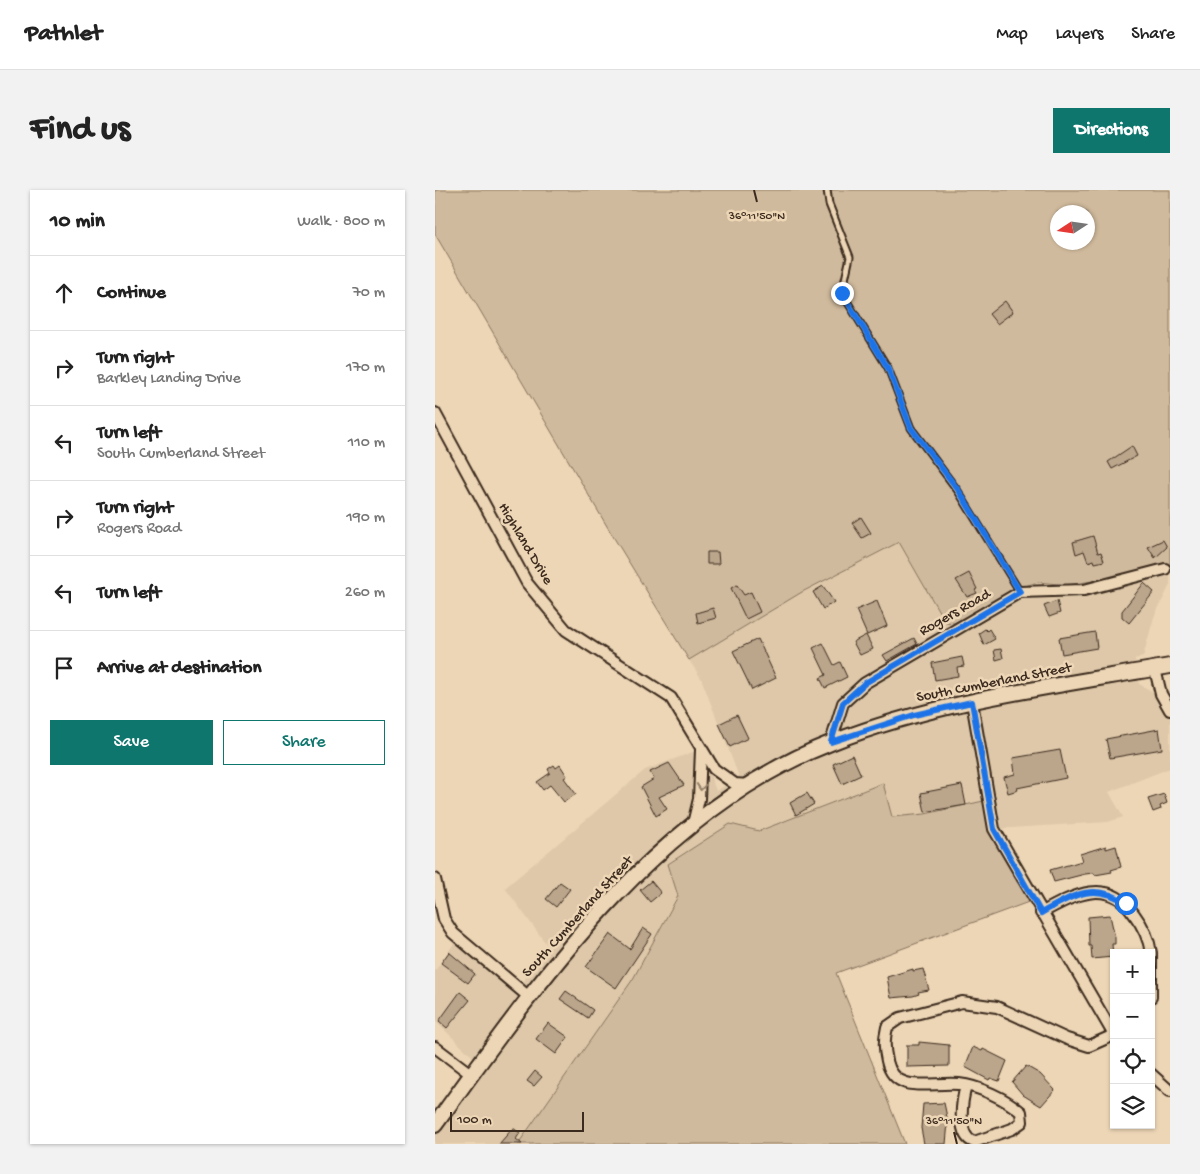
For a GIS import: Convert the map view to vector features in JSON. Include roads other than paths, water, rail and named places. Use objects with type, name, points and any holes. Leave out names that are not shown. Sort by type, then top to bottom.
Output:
[{"type":"main road","name":"South Cumberland Street","points":[[435,1125],[529,997],[626,884],[668,844],[720,803],[775,769],[831,742],[914,715],[972,702],[1170,666]]},
{"type":"street","name":"Highland Drive","points":[[435,413],[527,583],[566,630],[671,698],[714,769],[739,785],[749,785]]},
{"type":"street","name":"Rogers Road","points":[[831,742],[843,703],[865,683],[1020,592],[1084,590],[1165,570]]},
{"type":"street","points":[[1155,669],[1161,694],[1170,710]]},
{"type":"street","points":[[972,702],[994,829],[1041,913],[1110,1028]]},
{"type":"street","points":[[693,824],[699,799],[701,749]]},
{"type":"street","points":[[435,879],[444,919],[453,933],[529,997]]},
{"type":"street","points":[[1041,913],[1075,896],[1093,892],[1111,893],[1126,903],[1139,920],[1149,940],[1150,949]]},
{"type":"street","points":[[966,1086],[963,1126],[968,1140],[974,1142],[1012,1129],[1022,1122],[1021,1112],[1014,1106],[966,1086],[903,1083],[893,1078],[889,1070],[883,1045],[887,1027],[900,1018],[962,1002],[997,1007],[1067,1039],[1089,1046],[1110,1037]]},
{"type":"street","points":[[435,1047],[472,1075]]},
{"type":"street","points":[[1155,1078],[1170,1091]]},
{"type":"lane","points":[[827,190],[829,204],[850,257],[842,293],[888,368],[911,428],[959,491],[1020,592]]}]
